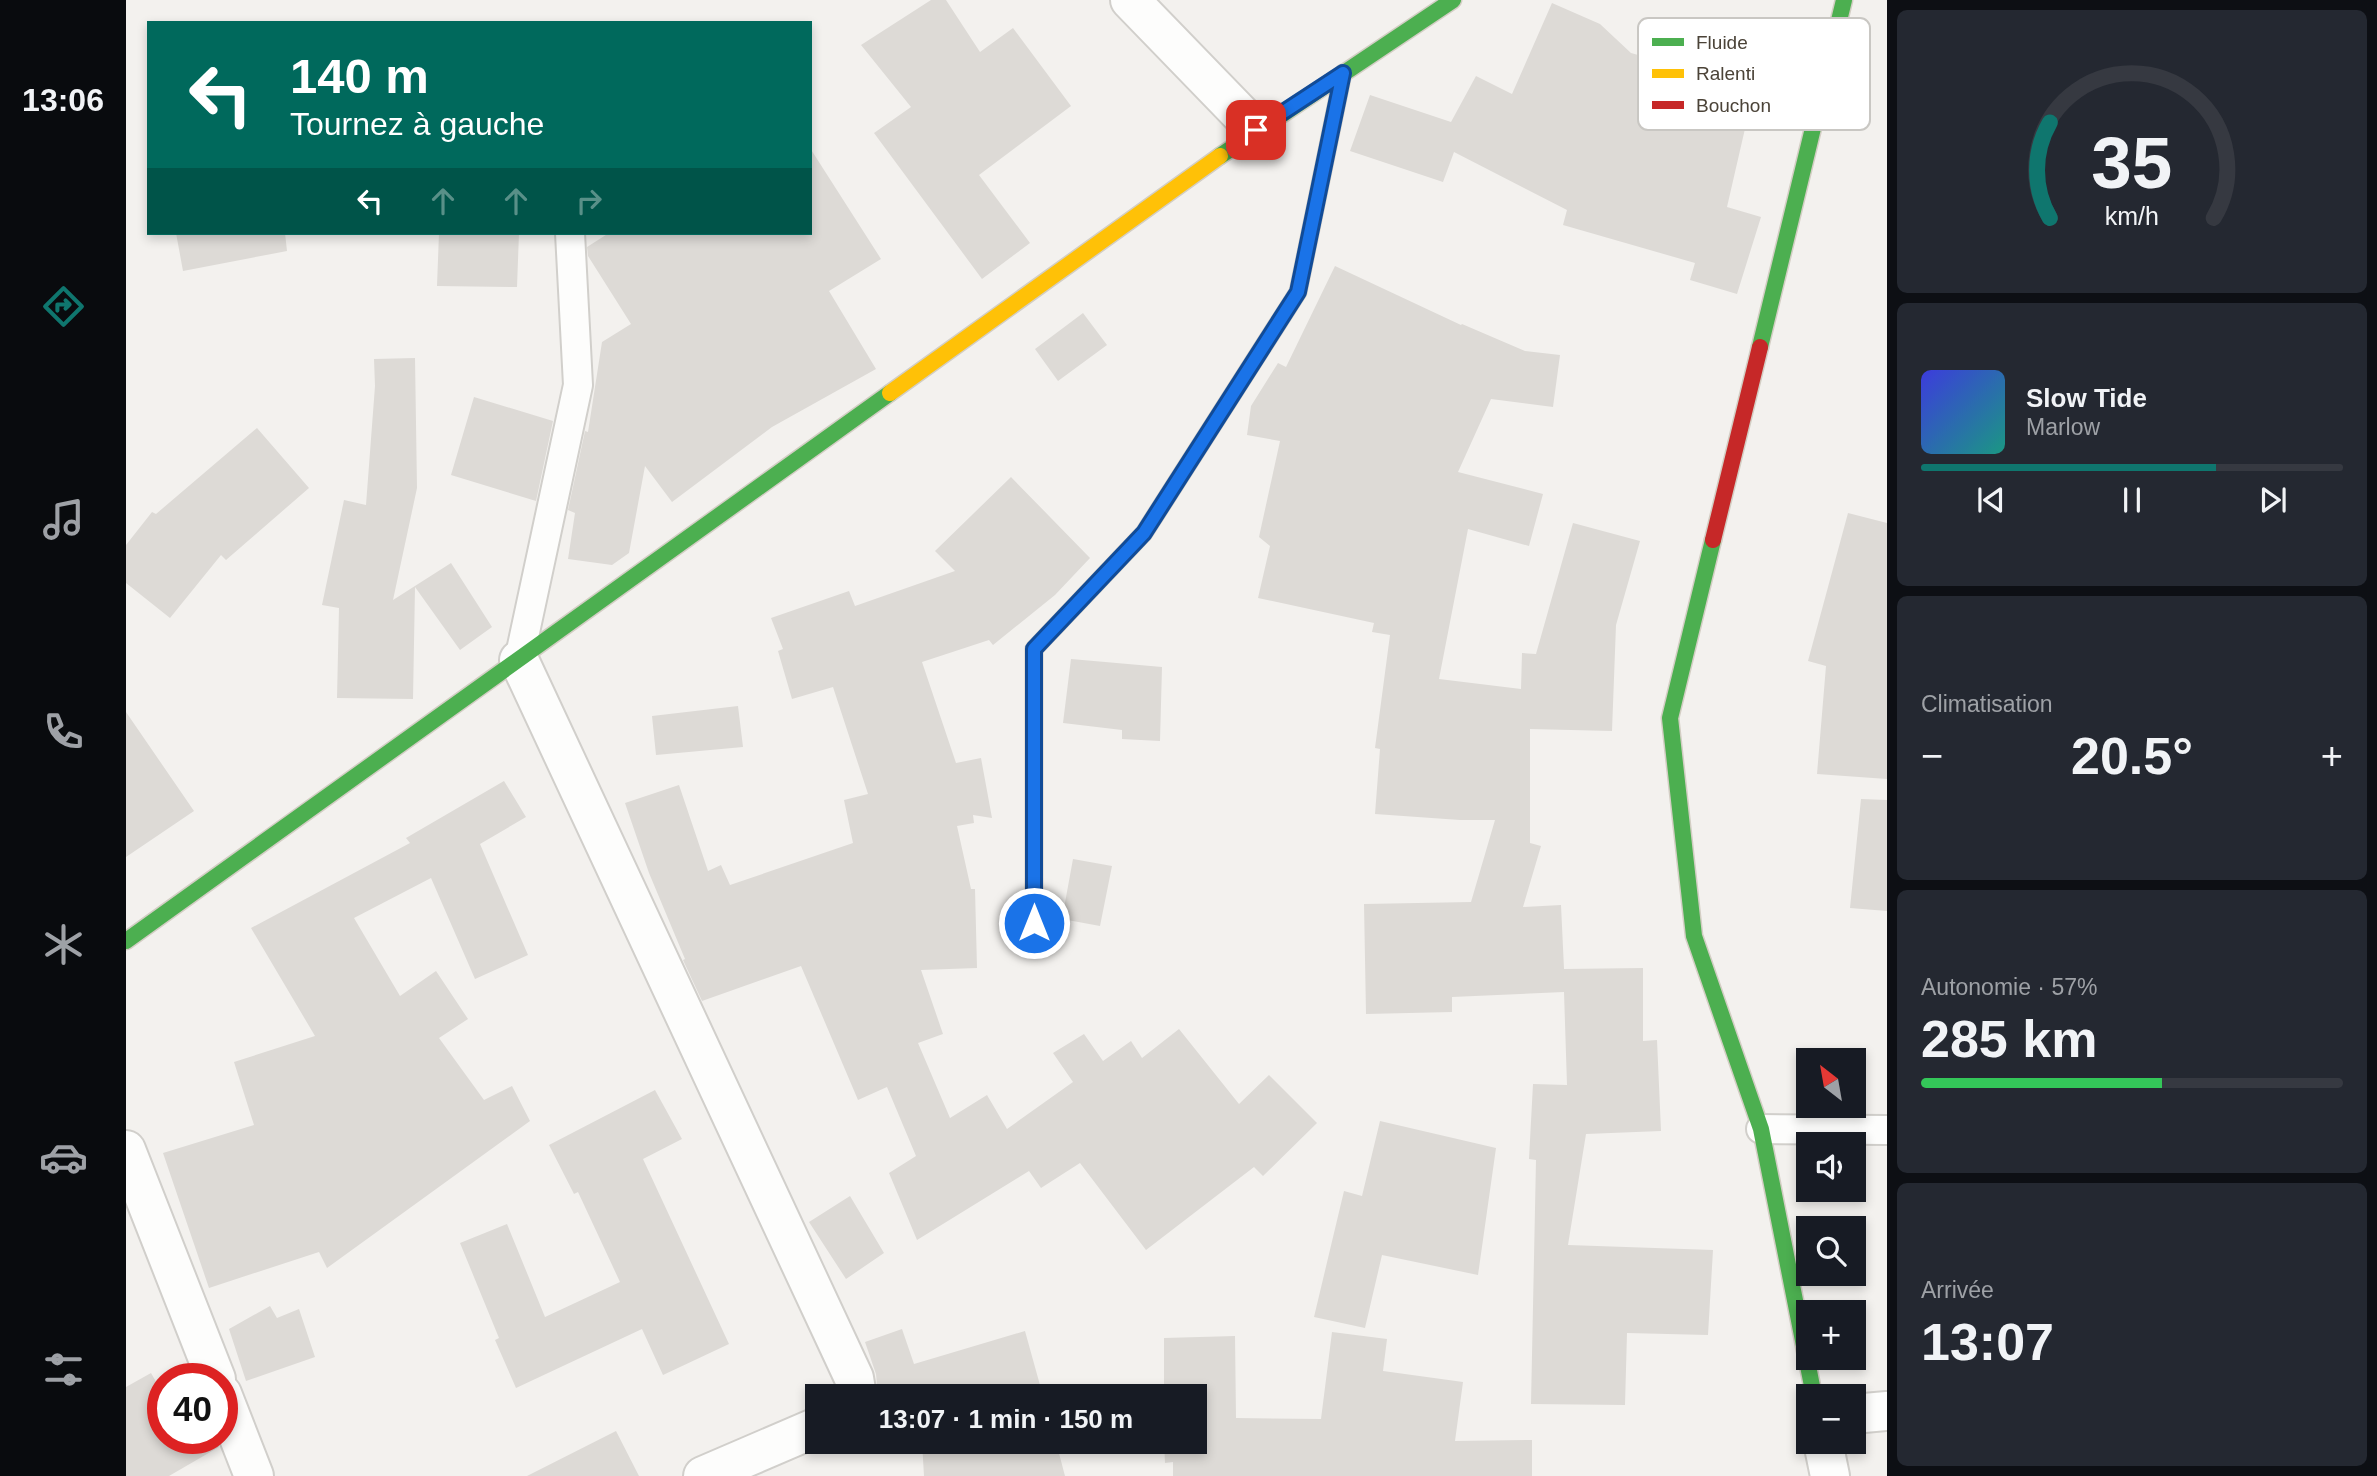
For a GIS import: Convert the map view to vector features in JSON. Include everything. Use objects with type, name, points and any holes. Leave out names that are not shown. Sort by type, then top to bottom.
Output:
[{"type":"street","points":[[1130,0],[1256,130]]},
{"type":"street","points":[[1840,18],[1844,0]]},
{"type":"street","points":[[126,941],[1256,130],[1343,73],[1432,7]]},
{"type":"street","points":[[1034,923],[1034,649],[1144,533],[1298,292],[1343,73]]},
{"type":"street","points":[[1812,130],[1670,718],[1694,936],[1760,1129],[1812,1384]]},
{"type":"street","points":[[519,660],[855,1384]]},
{"type":"street","points":[[126,1150],[210,1363]]},
{"type":"street","points":[[1866,1412],[1887,1410]]},
{"type":"street","points":[[703,1476],[805,1432]]},
{"type":"street","points":[[238,1435],[254,1476]]},
{"type":"street","points":[[1825,1454],[1830,1476]]},
{"type":"lane","points":[[519,660],[578,385],[569,235]]},
{"type":"lane","points":[[1760,1129],[1887,1130]]},
{"type":"building","points":[[931,0],[946,0],[980,52],[1013,28],[1071,106],[979,175],[1030,243],[982,279],[874,133],[911,107],[861,45]]},
{"type":"building","points":[[1552,3],[1600,24],[1631,53],[1638,55],[1638,130],[1745,130],[1727,207],[1761,217],[1737,294],[1690,280],[1695,263],[1563,225],[1567,210],[1454,152],[1443,182],[1350,151],[1370,95],[1451,122],[1476,76],[1512,94]]},
{"type":"building","points":[[812,151],[881,259],[829,291],[876,369],[772,427],[672,502],[645,466],[629,553],[612,565],[568,559],[575,513],[568,510],[585,431],[588,432],[602,342],[631,324],[588,256],[587,247],[606,235],[812,235]]},
{"type":"building","points":[[176,235],[285,235],[287,251],[183,271]]},
{"type":"building","points":[[439,235],[519,235],[517,287],[437,286]]},
{"type":"building","points":[[1335,266],[1461,325],[1525,351],[1560,355],[1553,407],[1491,399],[1458,472],[1543,494],[1529,546],[1468,529],[1439,679],[1521,689],[1522,653],[1536,654],[1573,523],[1640,541],[1616,625],[1612,731],[1530,729],[1530,843],[1541,846],[1523,907],[1561,905],[1564,969],[1643,968],[1643,1041],[1657,1040],[1661,1131],[1586,1134],[1568,1245],[1713,1250],[1708,1335],[1627,1333],[1625,1405],[1531,1404],[1536,1160],[1529,1159],[1533,1084],[1567,1085],[1564,992],[1452,997],[1452,1012],[1366,1014],[1364,904],[1471,902],[1495,820],[1375,814],[1380,749],[1375,748],[1390,635],[1372,632],[1374,623],[1258,598],[1270,546],[1259,537],[1280,441],[1247,435],[1251,406],[1278,363],[1286,367]]},
{"type":"building","points":[[1083,313],[1107,345],[1058,381],[1035,349]]},
{"type":"building","points":[[415,358],[417,488],[393,600],[451,563],[492,627],[460,650],[415,587],[413,699],[337,698],[339,608],[322,605],[344,500],[366,505],[375,386],[374,359]]},
{"type":"building","points":[[474,397],[553,421],[536,501],[451,475]]},
{"type":"building","points":[[257,428],[309,488],[226,560],[221,555],[170,618],[126,583],[126,545],[152,512],[156,514]]},
{"type":"building","points":[[1011,477],[1090,558],[1055,595],[993,645],[989,640],[922,662],[956,763],[981,758],[992,818],[973,815],[974,823],[957,826],[971,889],[975,889],[977,968],[921,970],[943,1034],[918,1043],[950,1118],[987,1095],[1007,1129],[1073,1082],[1053,1053],[1084,1034],[1103,1061],[1131,1041],[1142,1058],[1179,1029],[1239,1104],[1269,1075],[1317,1123],[1263,1176],[1254,1167],[1146,1250],[1080,1163],[1041,1188],[1029,1171],[917,1240],[889,1173],[916,1156],[887,1087],[858,1100],[801,966],[702,1001],[649,873],[625,803],[679,785],[708,871],[721,865],[730,885],[853,843],[844,800],[868,794],[833,687],[792,699],[778,651],[783,649],[771,618],[849,591],[855,606],[955,571],[935,551]]},
{"type":"building","points":[[1848,513],[1887,523],[1887,779],[1817,774],[1826,666],[1808,661]]},
{"type":"building","points":[[1071,659],[1162,667],[1160,741],[1122,739],[1122,730],[1063,723]]},
{"type":"building","points":[[738,706],[743,747],[656,755],[652,716]]},
{"type":"building","points":[[126,712],[194,811],[126,857]]},
{"type":"building","points":[[504,781],[526,817],[480,844],[528,955],[475,979],[431,878],[354,918],[400,996],[436,971],[468,1019],[439,1038],[484,1100],[512,1086],[530,1121],[327,1268],[319,1252],[209,1288],[163,1153],[254,1125],[234,1062],[315,1036],[251,928],[410,843],[406,838]]},
{"type":"building","points":[[1861,799],[1887,800],[1887,911],[1850,908]]},
{"type":"building","points":[[1073,859],[1112,866],[1100,926],[1062,919]]},
{"type":"building","points":[[655,1090],[682,1139],[643,1159],[729,1344],[663,1375],[642,1329],[516,1388],[495,1340],[499,1338],[460,1243],[507,1224],[545,1317],[620,1282],[578,1192],[574,1194],[549,1145]]},
{"type":"building","points":[[1380,1121],[1496,1148],[1478,1275],[1382,1255],[1365,1328],[1314,1317],[1344,1191],[1362,1196]]},
{"type":"building","points":[[850,1196],[884,1253],[846,1279],[809,1222]]},
{"type":"building","points":[[270,1306],[277,1318],[299,1309],[315,1357],[246,1381],[229,1329]]},
{"type":"building","points":[[902,1329],[914,1364],[1025,1331],[1040,1384],[877,1384],[865,1342]]},
{"type":"building","points":[[1332,1332],[1387,1339],[1383,1371],[1463,1382],[1455,1441],[1532,1440],[1532,1476],[1173,1476],[1173,1462],[1165,1463],[1165,1454],[1207,1454],[1207,1384],[1164,1384],[1164,1338],[1235,1336],[1236,1418],[1321,1419]]},
{"type":"building","points":[[147,1375],[147,1454],[207,1454],[169,1476],[126,1476],[126,1387]]},
{"type":"building","points":[[616,1431],[639,1476],[527,1476]]},
{"type":"building","points":[[923,1454],[1059,1454],[1065,1476],[924,1476]]},
{"type":"traffic: fast","points":[[1220,156],[1453,0]]},
{"type":"traffic: fast","points":[[1840,18],[1844,0]]},
{"type":"traffic: fast","points":[[1034,923],[1034,649],[1144,533],[1298,292],[1343,73]]},
{"type":"traffic: fast","points":[[1760,347],[1813,130]]},
{"type":"traffic: fast","points":[[126,941],[890,393]]},
{"type":"traffic: fast","points":[[1713,540],[1670,718],[1694,936],[1761,1129],[1812,1384]]},
{"type":"traffic: slow","points":[[890,393],[1220,156]]},
{"type":"traffic: jam","points":[[1713,540],[1760,347]]},
{"type":"route","points":[[1034,923],[1034,649],[1144,533],[1298,292],[1343,73],[1256,130]]}]
